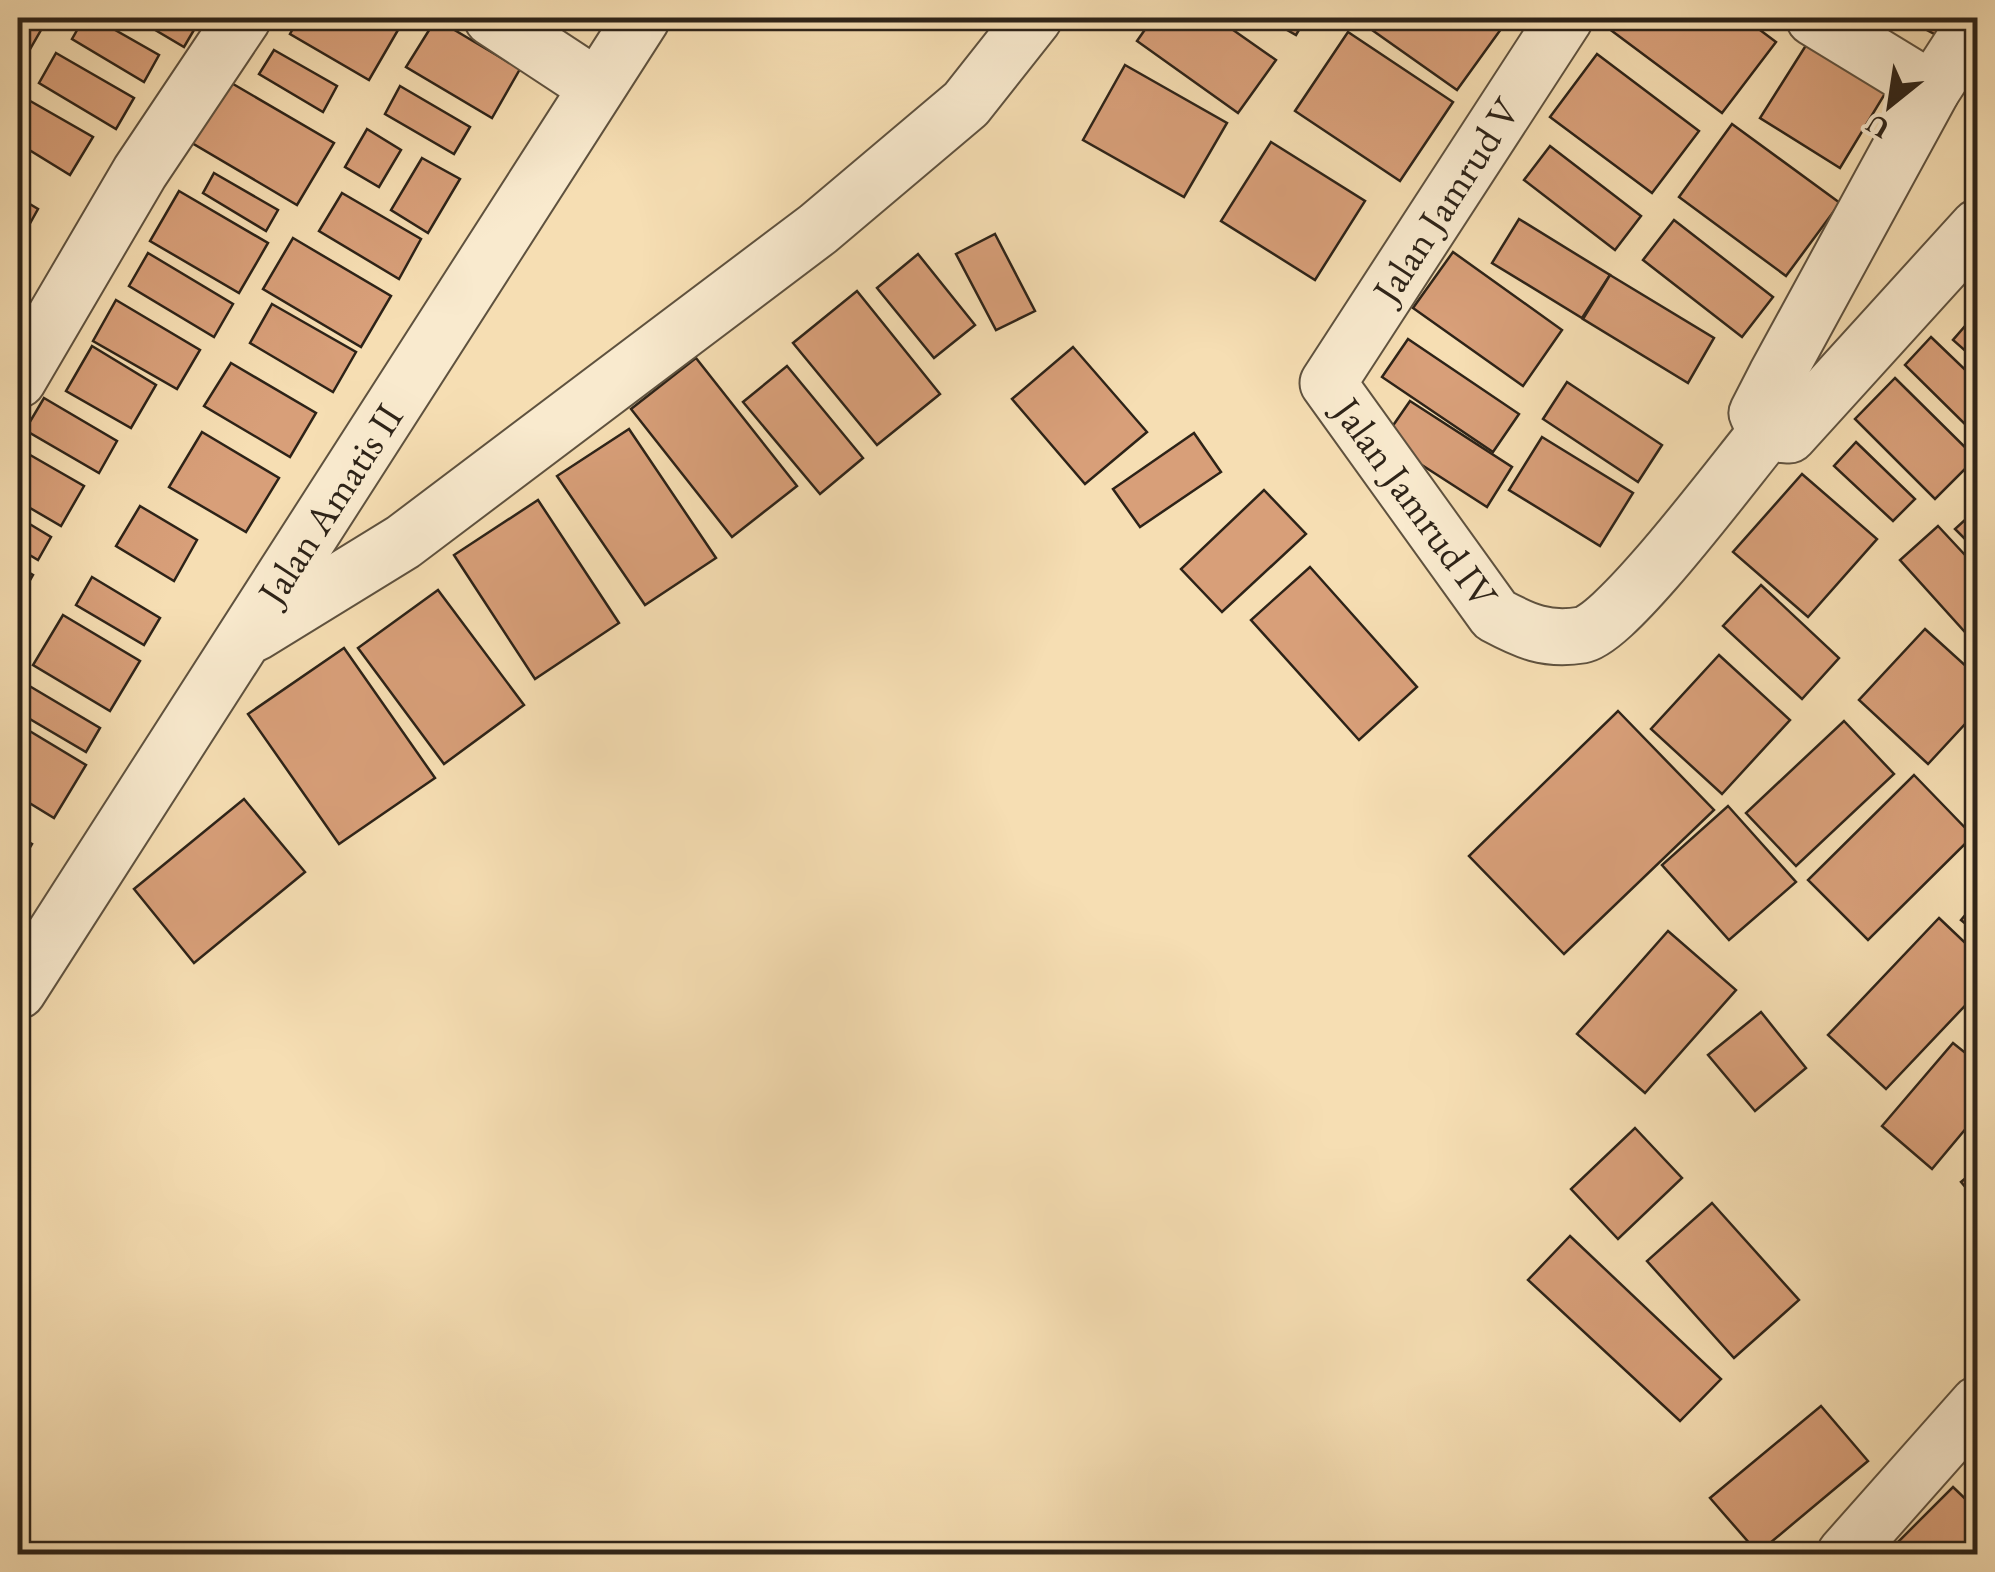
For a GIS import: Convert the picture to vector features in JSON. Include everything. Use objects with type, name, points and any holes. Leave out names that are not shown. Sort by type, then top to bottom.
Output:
[{"type":"street","points":[[18,380],[140,172],[244,18]]},
{"type":"street","points":[[492,18],[597,87]]},
{"type":"street","name":"Jalan Amatis II","points":[[20,982],[642,18]]},
{"type":"street","points":[[242,640],[403,542],[818,229],[966,104],[1034,18]]},
{"type":"street","name":"Jalan Jamrud V","points":[[1328,384],[1564,18]]},
{"type":"street","points":[[1814,18],[1932,90]]},
{"type":"street","points":[[1766,433],[1758,413],[1932,90],[1978,19]]},
{"type":"street","name":"Jalan Jamrud IV","points":[[1328,384],[1495,615],[1532,636],[1585,635],[1621,608],[1766,433],[1789,434],[1978,228]]},
{"type":"street","points":[[1845,1554],[1978,1404]]},
{"type":"building","points":[[18,18],[41,30],[18,70]]},
{"type":"building","points":[[84,18],[94,18],[159,55],[144,82],[72,39]]},
{"type":"building","points":[[135,18],[201,18],[184,47]]},
{"type":"building","points":[[299,18],[405,18],[369,80],[290,34]]},
{"type":"building","points":[[1153,18],[1216,18],[1276,60],[1238,113],[1137,41]]},
{"type":"building","points":[[1266,18],[1306,18],[1296,35]]},
{"type":"building","points":[[1355,18],[1509,18],[1457,90]]},
{"type":"building","points":[[1616,18],[1744,18],[1776,42],[1722,113],[1608,28]]},
{"type":"building","points":[[1904,18],[1954,18],[1942,38]]},
{"type":"building","points":[[436,19],[520,69],[492,118],[406,67]]},
{"type":"building","points":[[1348,32],[1453,102],[1400,181],[1295,111]]},
{"type":"building","points":[[1810,39],[1889,87],[1840,168],[1760,118]]},
{"type":"building","points":[[274,50],[337,86],[323,112],[259,74]]},
{"type":"building","points":[[56,53],[134,98],[116,129],[39,83]]},
{"type":"building","points":[[1597,54],[1699,131],[1652,193],[1550,117]]},
{"type":"building","points":[[1125,65],[1227,123],[1184,197],[1083,140]]},
{"type":"building","points":[[228,81],[334,143],[297,205],[192,143]]},
{"type":"building","points":[[400,86],[470,127],[454,154],[385,114]]},
{"type":"building","points":[[18,94],[93,137],[70,175],[18,143]]},
{"type":"building","points":[[1732,124],[1840,203],[1786,276],[1679,197]]},
{"type":"building","points":[[367,129],[401,150],[379,187],[345,167]]},
{"type":"building","points":[[1271,142],[1365,201],[1315,280],[1221,221]]},
{"type":"building","points":[[1550,146],[1641,216],[1615,250],[1524,180]]},
{"type":"building","points":[[422,158],[460,179],[428,233],[391,210]]},
{"type":"building","points":[[214,173],[278,210],[266,231],[203,193]]},
{"type":"building","points":[[179,191],[268,243],[239,293],[150,241]]},
{"type":"building","points":[[342,193],[421,239],[399,279],[319,231]]},
{"type":"building","points":[[18,197],[38,209],[18,245]]},
{"type":"building","points":[[1519,219],[1610,275],[1582,318],[1492,263]]},
{"type":"building","points":[[1674,220],[1773,297],[1742,337],[1643,260]]},
{"type":"building","points":[[995,234],[1035,311],[996,330],[956,254]]},
{"type":"building","points":[[293,238],[391,296],[361,347],[263,289]]},
{"type":"building","points":[[1453,252],[1562,330],[1523,386],[1413,308]]},
{"type":"building","points":[[148,253],[233,304],[214,337],[129,286]]},
{"type":"building","points":[[918,254],[975,325],[934,358],[877,288]]},
{"type":"building","points":[[1610,275],[1714,338],[1688,383],[1583,319]]},
{"type":"building","points":[[857,291],[940,394],[877,445],[793,343]]},
{"type":"building","points":[[116,300],[200,350],[177,389],[93,341]]},
{"type":"building","points":[[272,304],[356,352],[333,392],[250,343]]},
{"type":"building","points":[[1978,311],[1978,362],[1953,340]]},
{"type":"building","points":[[1931,337],[1978,382],[1978,437],[1905,365]]},
{"type":"building","points":[[1408,339],[1519,414],[1493,452],[1382,377]]},
{"type":"building","points":[[92,346],[156,385],[131,428],[66,391]]},
{"type":"building","points":[[1073,347],[1147,432],[1085,484],[1012,399]]},
{"type":"building","points":[[696,358],[797,486],[732,537],[631,409]]},
{"type":"building","points":[[231,363],[316,413],[290,457],[204,406]]},
{"type":"building","points":[[787,366],[863,458],[820,494],[743,402]]},
{"type":"building","points":[[1895,378],[1976,458],[1935,499],[1855,419]]},
{"type":"building","points":[[1567,382],[1662,445],[1638,482],[1543,419]]},
{"type":"building","points":[[44,398],[117,441],[99,473],[25,430]]},
{"type":"building","points":[[1410,401],[1512,467],[1487,507],[1383,440]]},
{"type":"building","points":[[629,429],[716,558],[645,605],[557,476]]},
{"type":"building","points":[[202,432],[279,478],[246,532],[169,487]]},
{"type":"building","points":[[1194,433],[1221,472],[1140,527],[1113,489]]},
{"type":"building","points":[[1542,437],[1633,493],[1600,546],[1509,490]]},
{"type":"building","points":[[1856,442],[1915,499],[1893,521],[1834,466]]},
{"type":"building","points":[[18,448],[84,486],[61,526],[18,501]]},
{"type":"building","points":[[1802,474],[1877,539],[1808,617],[1733,552]]},
{"type":"building","points":[[1264,490],[1306,534],[1222,612],[1181,569]]},
{"type":"building","points":[[538,500],[619,623],[535,679],[454,555]]},
{"type":"building","points":[[140,506],[197,540],[174,581],[116,546]]},
{"type":"building","points":[[1978,508],[1978,552],[1955,529]]},
{"type":"building","points":[[18,517],[51,537],[38,560],[18,548]]},
{"type":"building","points":[[1938,526],[1978,569],[1978,619],[1964,631],[1900,560]]},
{"type":"building","points":[[18,566],[33,575],[18,601]]},
{"type":"building","points":[[1310,567],[1417,687],[1359,740],[1251,620]]},
{"type":"building","points":[[92,577],[160,618],[144,645],[76,605]]},
{"type":"building","points":[[1761,585],[1839,658],[1802,699],[1723,626]]},
{"type":"building","points":[[438,590],[524,705],[444,764],[358,648]]},
{"type":"building","points":[[63,615],[140,661],[110,711],[33,665]]},
{"type":"building","points":[[1925,629],[1978,677],[1978,710],[1928,764],[1859,700]]},
{"type":"building","points":[[344,648],[435,778],[339,844],[248,714]]},
{"type":"building","points":[[1719,655],[1790,720],[1722,794],[1651,729]]},
{"type":"building","points":[[21,681],[100,728],[86,752],[18,712]]},
{"type":"building","points":[[1618,711],[1714,810],[1564,954],[1469,856]]},
{"type":"building","points":[[1844,721],[1894,774],[1796,866],[1746,813]]},
{"type":"building","points":[[18,724],[86,765],[54,818],[18,796]]},
{"type":"building","points":[[1914,775],[1973,836],[1868,940],[1808,880]]},
{"type":"building","points":[[244,799],[305,872],[194,963],[134,889]]},
{"type":"building","points":[[1728,806],[1796,882],[1729,940],[1662,865]]},
{"type":"building","points":[[18,836],[32,844],[18,868]]},
{"type":"building","points":[[1978,900],[1978,934],[1961,920]]},
{"type":"building","points":[[1939,918],[1978,955],[1978,992],[1886,1089],[1828,1035]]},
{"type":"building","points":[[1668,931],[1736,990],[1645,1093],[1577,1034]]},
{"type":"building","points":[[1761,1012],[1806,1068],[1755,1111],[1708,1055]]},
{"type":"building","points":[[1953,1043],[1978,1063],[1978,1114],[1932,1169],[1882,1126]]},
{"type":"building","points":[[1635,1128],[1682,1178],[1618,1239],[1571,1189]]},
{"type":"building","points":[[1978,1168],[1978,1202],[1961,1182]]},
{"type":"building","points":[[1712,1203],[1799,1300],[1734,1358],[1647,1261]]},
{"type":"building","points":[[1570,1236],[1721,1379],[1680,1421],[1528,1280]]},
{"type":"building","points":[[1821,1406],[1868,1461],[1758,1553],[1710,1498]]},
{"type":"building","points":[[1953,1487],[1978,1511],[1978,1545],[1968,1554],[1886,1554]]}]
